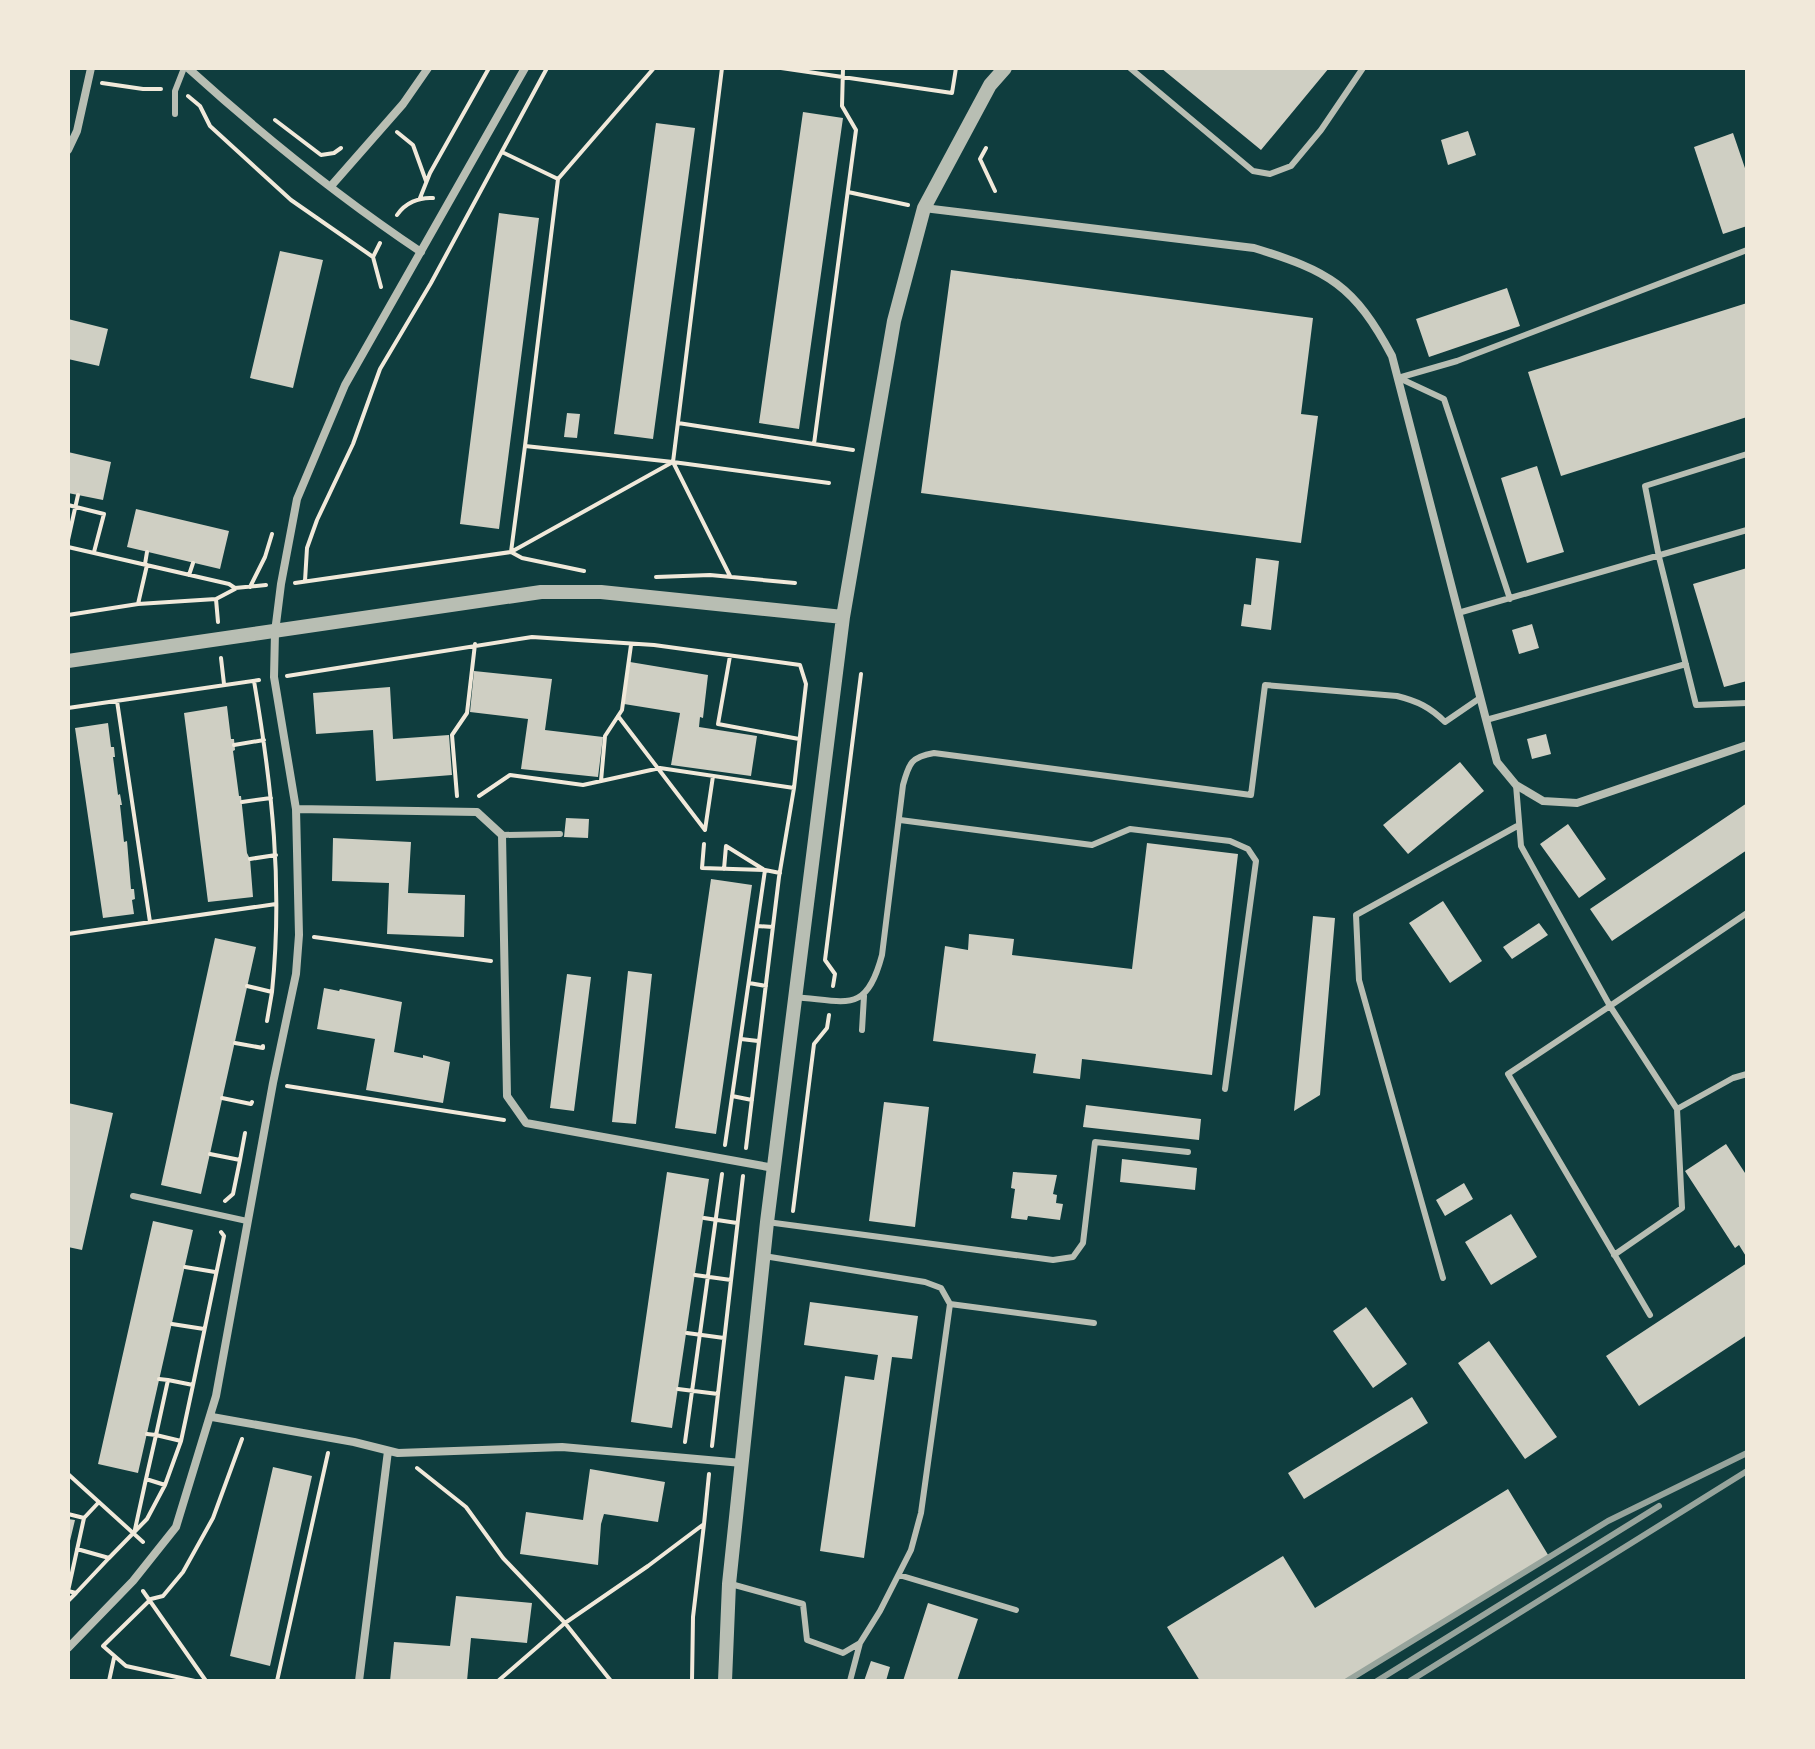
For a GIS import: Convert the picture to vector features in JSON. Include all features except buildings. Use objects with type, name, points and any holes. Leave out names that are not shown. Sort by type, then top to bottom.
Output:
[{"type":"street","points":[[68,150],[77,131],[91,68]]},
{"type":"street","points":[[186,68],[331,186],[421,252]]},
{"type":"street","points":[[331,186],[403,104],[428,68]]},
{"type":"street","points":[[68,1648],[157,1555],[176,1527],[212,1417],[296,974],[299,935],[296,809],[274,677],[281,584],[297,499],[345,385],[525,68]]},
{"type":"street","points":[[725,1681],[729,1584],[794,997],[843,617],[894,321],[924,208],[990,85],[1005,68]]},
{"type":"street","points":[[924,208],[1254,248],[1299,262],[1328,278],[1352,296],[1372,320],[1392,356],[1497,762],[1516,785],[1543,801],[1577,803],[1747,745]]},
{"type":"street","points":[[68,661],[541,592],[601,592],[843,617]]},
{"type":"street","points":[[296,809],[477,812],[502,835],[507,1096],[526,1123],[774,1168]]},
{"type":"street","points":[[212,1417],[354,1442],[393,1452],[562,1447],[742,1463]]},
{"type":"street","points":[[359,1681],[393,1452]]},
{"type":"lane","points":[[175,114],[175,91],[186,68]]},
{"type":"lane","points":[[1130,68],[1253,171],[1270,174],[1291,166],[1321,130],[1363,68]]},
{"type":"lane","points":[[1398,378],[1457,361],[1747,250]]},
{"type":"lane","points":[[1398,378],[1444,399],[1510,599]]},
{"type":"lane","points":[[1747,454],[1645,486],[1659,557],[1696,705],[1747,703]]},
{"type":"lane","points":[[1458,613],[1747,530]]},
{"type":"lane","points":[[1486,720],[1686,664]]},
{"type":"lane","points":[[862,1030],[864,996],[875,981],[882,955],[908,766],[919,756],[934,753],[1251,795],[1265,685],[1405,698],[1429,707],[1445,722],[1480,698]]},
{"type":"lane","points":[[1516,785],[1521,846],[1610,1006],[1677,1109],[1682,1208],[1614,1255]]},
{"type":"lane","points":[[900,820],[1092,845],[1130,829],[1230,841],[1248,849],[1256,861],[1225,1089]]},
{"type":"lane","points":[[1443,1278],[1359,980],[1356,915],[1519,825]]},
{"type":"lane","points":[[502,835],[560,834]]},
{"type":"lane","points":[[1650,1315],[1508,1074],[1747,913]]},
{"type":"lane","points":[[794,997],[853,1000],[864,996]]},
{"type":"lane","points":[[1677,1109],[1733,1078],[1747,1074]]},
{"type":"lane","points":[[767,1222],[1053,1260],[1073,1257],[1083,1243],[1095,1142],[1188,1152]]},
{"type":"lane","points":[[133,1196],[247,1221]]},
{"type":"lane","points":[[764,1256],[925,1282],[941,1288],[950,1304],[921,1513],[911,1550],[860,1643],[850,1681]]},
{"type":"lane","points":[[950,1304],[1094,1323]]},
{"type":"lane","points":[[899,1575],[1016,1610]]},
{"type":"lane","points":[[729,1584],[803,1604],[807,1640],[843,1653],[860,1643]]},
{"type":"path","points":[[420,198],[489,68]]},
{"type":"path","points":[[305,581],[307,548],[353,444],[380,369],[431,283],[547,68]]},
{"type":"path","points":[[511,552],[558,179],[654,68]]},
{"type":"path","points":[[722,68],[673,462],[730,576]]},
{"type":"path","points":[[781,68],[952,93],[956,68]]},
{"type":"path","points":[[814,444],[856,130],[842,106],[843,68]]},
{"type":"path","points":[[88,81],[187,94],[200,106],[210,126],[291,200],[373,257]]},
{"type":"path","points":[[271,117],[321,155],[334,153],[343,147],[354,159]]},
{"type":"path","points":[[386,123],[413,145],[426,182]]},
{"type":"path","points":[[986,148],[980,159],[995,191]]},
{"type":"path","points":[[517,159],[558,179]]},
{"type":"path","points":[[848,192],[887,201]]},
{"type":"path","points":[[386,206],[397,214]]},
{"type":"path","points":[[678,423],[835,447]]},
{"type":"path","points":[[525,446],[829,483]]},
{"type":"path","points":[[68,615],[138,604],[216,599],[235,588],[511,552],[673,462]]},
{"type":"path","points":[[68,540],[78,495]]},
{"type":"path","points":[[68,505],[104,514],[94,552]]},
{"type":"path","points":[[68,547],[229,584],[235,588]]},
{"type":"path","points":[[138,604],[147,552]]},
{"type":"path","points":[[511,552],[522,558],[566,569],[597,573]]},
{"type":"path","points":[[189,575],[193,563]]},
{"type":"path","points":[[655,577],[710,575],[795,583]]},
{"type":"path","points":[[216,599],[224,684]]},
{"type":"path","points":[[68,708],[532,637],[654,645],[800,665],[806,684],[794,788],[660,768],[583,785],[510,775],[457,811]]},
{"type":"path","points":[[457,811],[452,735],[467,713],[475,644]]},
{"type":"path","points":[[601,781],[605,736],[622,710],[631,645]]},
{"type":"path","points":[[730,656],[718,724],[799,739]]},
{"type":"path","points":[[792,1226],[814,1044],[827,1028],[835,974],[825,960],[861,674]]},
{"type":"path","points":[[254,681],[264,740],[276,855],[277,904],[267,1025]]},
{"type":"path","points":[[117,701],[150,922]]},
{"type":"path","points":[[618,716],[705,830],[713,776]]},
{"type":"path","points":[[234,745],[264,740]]},
{"type":"path","points":[[242,802],[271,798]]},
{"type":"path","points":[[704,844],[702,868],[780,873]]},
{"type":"path","points":[[724,869],[726,846],[765,870]]},
{"type":"path","points":[[250,859],[276,855]]},
{"type":"path","points":[[683,1458],[765,870]]},
{"type":"path","points":[[68,934],[298,901]]},
{"type":"path","points":[[757,926],[773,927]]},
{"type":"path","points":[[299,935],[482,960]]},
{"type":"path","points":[[749,983],[766,986]]},
{"type":"path","points":[[247,986],[272,992]]},
{"type":"path","points":[[235,1043],[263,1048],[265,1036]]},
{"type":"path","points":[[741,1039],[759,1041]]},
{"type":"path","points":[[273,1083],[526,1123]]},
{"type":"path","points":[[248,1118],[254,1090]]},
{"type":"path","points":[[732,1096],[752,1100]]},
{"type":"path","points":[[222,1098],[251,1104]]},
{"type":"path","points":[[68,1601],[147,1519],[165,1485],[181,1441],[224,1236],[218,1227],[224,1201],[233,1194],[246,1132]]},
{"type":"path","points":[[210,1154],[240,1160]]},
{"type":"path","points":[[704,1218],[737,1223]]},
{"type":"path","points":[[185,1267],[215,1272]]},
{"type":"path","points":[[695,1275],[731,1280]]},
{"type":"path","points":[[172,1324],[204,1329]]},
{"type":"path","points":[[687,1333],[725,1338]]},
{"type":"path","points":[[159,1379],[193,1385]]},
{"type":"path","points":[[134,1534],[135,1518],[168,1380]]},
{"type":"path","points":[[678,1389],[718,1394]]},
{"type":"path","points":[[147,1434],[181,1441]]},
{"type":"path","points":[[195,1681],[126,1666],[103,1646],[151,1599],[163,1596],[198,1548],[227,1483],[239,1443],[246,1435]]},
{"type":"path","points":[[277,1681],[328,1450]]},
{"type":"path","points":[[393,1452],[466,1507],[503,1558],[565,1623],[611,1681]]},
{"type":"path","points":[[68,1474],[157,1555]]},
{"type":"path","points":[[146,1479],[165,1485]]},
{"type":"path","points":[[76,1593],[68,1591],[84,1518],[99,1502]]},
{"type":"path","points":[[68,1514],[84,1518]]},
{"type":"path","points":[[498,1681],[565,1623],[704,1524],[693,1617],[692,1681]]},
{"type":"path","points":[[77,1549],[109,1558]]},
{"type":"path","points":[[133,1581],[151,1599],[206,1681]]},
{"type":"path","points":[[109,1681],[114,1658]]},
{"type":"railway","points":[[1347,1681],[1608,1521],[1747,1453]]},
{"type":"railway","points":[[1410,1681],[1747,1471]]},
{"type":"railway","points":[[1377,1681],[1659,1506]]}]
